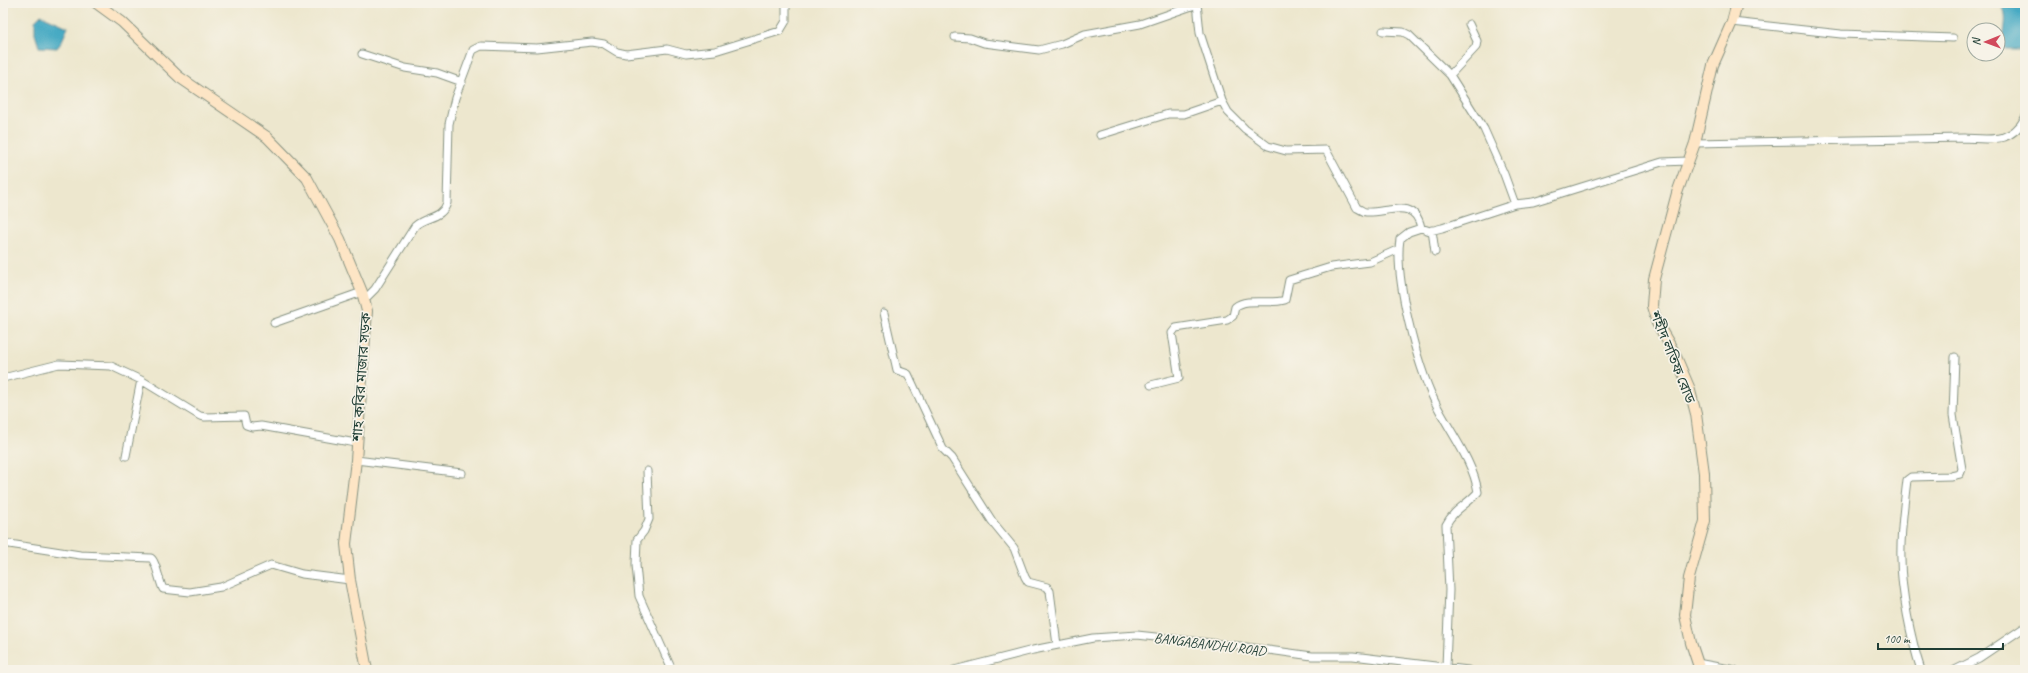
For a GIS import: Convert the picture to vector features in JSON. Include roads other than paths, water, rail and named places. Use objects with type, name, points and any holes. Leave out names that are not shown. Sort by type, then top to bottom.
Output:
[{"type":"street","name":"শাহ কবির মাজার সড়ক","points":[[96,3],[122,22],[179,77],[267,136],[307,178],[340,239],[363,296],[367,311],[356,460],[346,544],[350,580],[368,670]]},
{"type":"street","points":[[274,323],[363,296],[375,289],[415,226],[420,221],[439,216],[445,211],[447,203],[449,124],[455,98],[473,50],[481,46],[537,48],[592,42],[604,44],[617,52],[626,54],[667,49],[686,54],[715,51],[780,31],[786,21],[786,3]]},
{"type":"street","points":[[955,37],[970,38],[984,43],[1039,50],[1062,44],[1085,34],[1140,24],[1197,3],[1200,33],[1222,101],[1228,112],[1245,129],[1268,146],[1286,151],[1326,150],[1357,208],[1365,212],[1396,208],[1405,209],[1411,212],[1420,222],[1421,228]]},
{"type":"street","name":"শহীদ লতিফ রোড","points":[[1699,666],[1691,643],[1685,615],[1689,578],[1705,521],[1704,473],[1696,414],[1689,388],[1674,352],[1657,323],[1652,306],[1654,279],[1677,193],[1695,143],[1713,65],[1732,22],[1737,3]]},
{"type":"street","points":[[1732,22],[1841,34],[1953,38]]},
{"type":"street","points":[[1450,75],[1476,47],[1477,41],[1469,24]]},
{"type":"street","points":[[1383,31],[1403,32],[1409,35],[1450,75],[1484,129],[1504,174],[1515,204]]},
{"type":"street","points":[[362,54],[405,68],[437,73],[462,82]]},
{"type":"street","points":[[1100,136],[1168,114],[1184,114],[1222,101]]},
{"type":"street","points":[[1695,143],[1964,138],[1995,140],[2008,137],[2025,118]]},
{"type":"street","points":[[1446,667],[1449,590],[1446,525],[1450,516],[1472,499],[1478,492],[1476,477],[1434,400],[1418,357],[1404,298],[1399,249],[1400,239],[1409,232],[1421,228],[1432,230],[1515,204],[1533,202],[1662,162],[1688,161]]},
{"type":"street","points":[[1432,230],[1435,252]]},
{"type":"street","points":[[1151,385],[1179,378],[1172,334],[1176,328],[1227,320],[1233,316],[1235,307],[1240,303],[1274,302],[1284,300],[1289,280],[1331,267],[1370,262],[1399,249]]},
{"type":"street","points":[[884,313],[897,370],[908,374],[943,449],[952,458],[992,521],[1014,548],[1028,582],[1047,587],[1050,591],[1057,645]]},
{"type":"street","points":[[1921,670],[1915,652],[1904,592],[1900,560],[1902,522],[1907,480],[1911,477],[1951,476],[1960,474],[1962,469],[1953,415],[1955,357]]},
{"type":"street","points":[[3,378],[58,364],[111,366],[141,380],[205,418],[244,416],[246,417],[246,425],[252,427],[261,426],[356,444]]},
{"type":"street","points":[[126,456],[141,380]]},
{"type":"street","points":[[356,460],[462,473]]},
{"type":"street","points":[[647,471],[649,519],[644,531],[637,540],[636,565],[639,596],[672,670]]},
{"type":"street","points":[[3,543],[80,554],[151,558],[156,563],[158,578],[163,589],[190,592],[221,587],[271,565],[309,575],[350,580]]},
{"type":"street","points":[[1955,670],[1979,658],[2025,627]]},
{"type":"street","name":"BANGABANDHU ROAD","points":[[954,670],[1057,645],[1093,638],[1136,635],[1239,646],[1312,656],[1353,656],[1468,670]]},
{"type":"street","points":[[1699,666],[1735,670]]},
{"type":"water","points":[[2001,3],[2025,3],[2025,49],[2006,49],[2006,22],[2004,9]]},
{"type":"water","points":[[41,15],[68,27],[61,43],[57,48],[39,47],[35,34],[35,21]]}]
